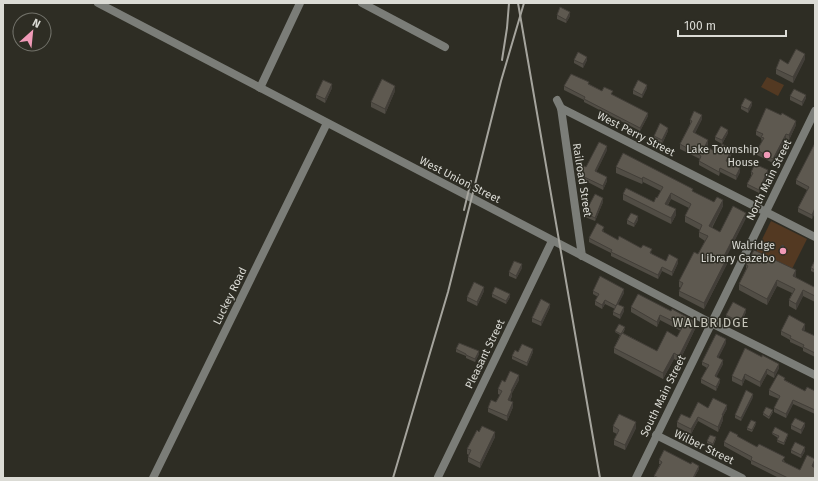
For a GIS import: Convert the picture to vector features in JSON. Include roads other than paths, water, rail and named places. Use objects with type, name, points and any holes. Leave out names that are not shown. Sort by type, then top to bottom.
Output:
[{"type":"street","name":"West Union Street","points":[[98,3],[552,241],[815,375]]},
{"type":"street","points":[[260,88],[300,3]]},
{"type":"street","points":[[362,3],[445,46]]},
{"type":"street","name":"Railroad Street","points":[[557,100],[561,108],[582,256]]},
{"type":"street","name":"West Perry Street","points":[[561,108],[765,213],[815,237]]},
{"type":"street","name":"North Main Street","points":[[711,323],[815,111]]},
{"type":"street","name":"Luckey Road","points":[[153,478],[327,123]]},
{"type":"street","name":"Pleasant Street","points":[[438,477],[552,241]]},
{"type":"street","name":"South Main Street","points":[[636,478],[711,323]]},
{"type":"street","name":"Wilber Street","points":[[656,435],[742,478]]},
{"type":"railway","points":[[502,60],[509,3]]},
{"type":"railway","points":[[518,3],[600,478]]},
{"type":"railway","points":[[393,478],[448,292],[501,81],[524,3]]},
{"type":"railway","points":[[464,210],[471,181]]},
{"type":"place","name":"Lake Township House","points":[[767,155]]},
{"type":"place","name":"Walridge Library Gazebo","points":[[783,251]]},
{"type":"district","name":"WALBRIDGE","points":[[711,322]]}]
